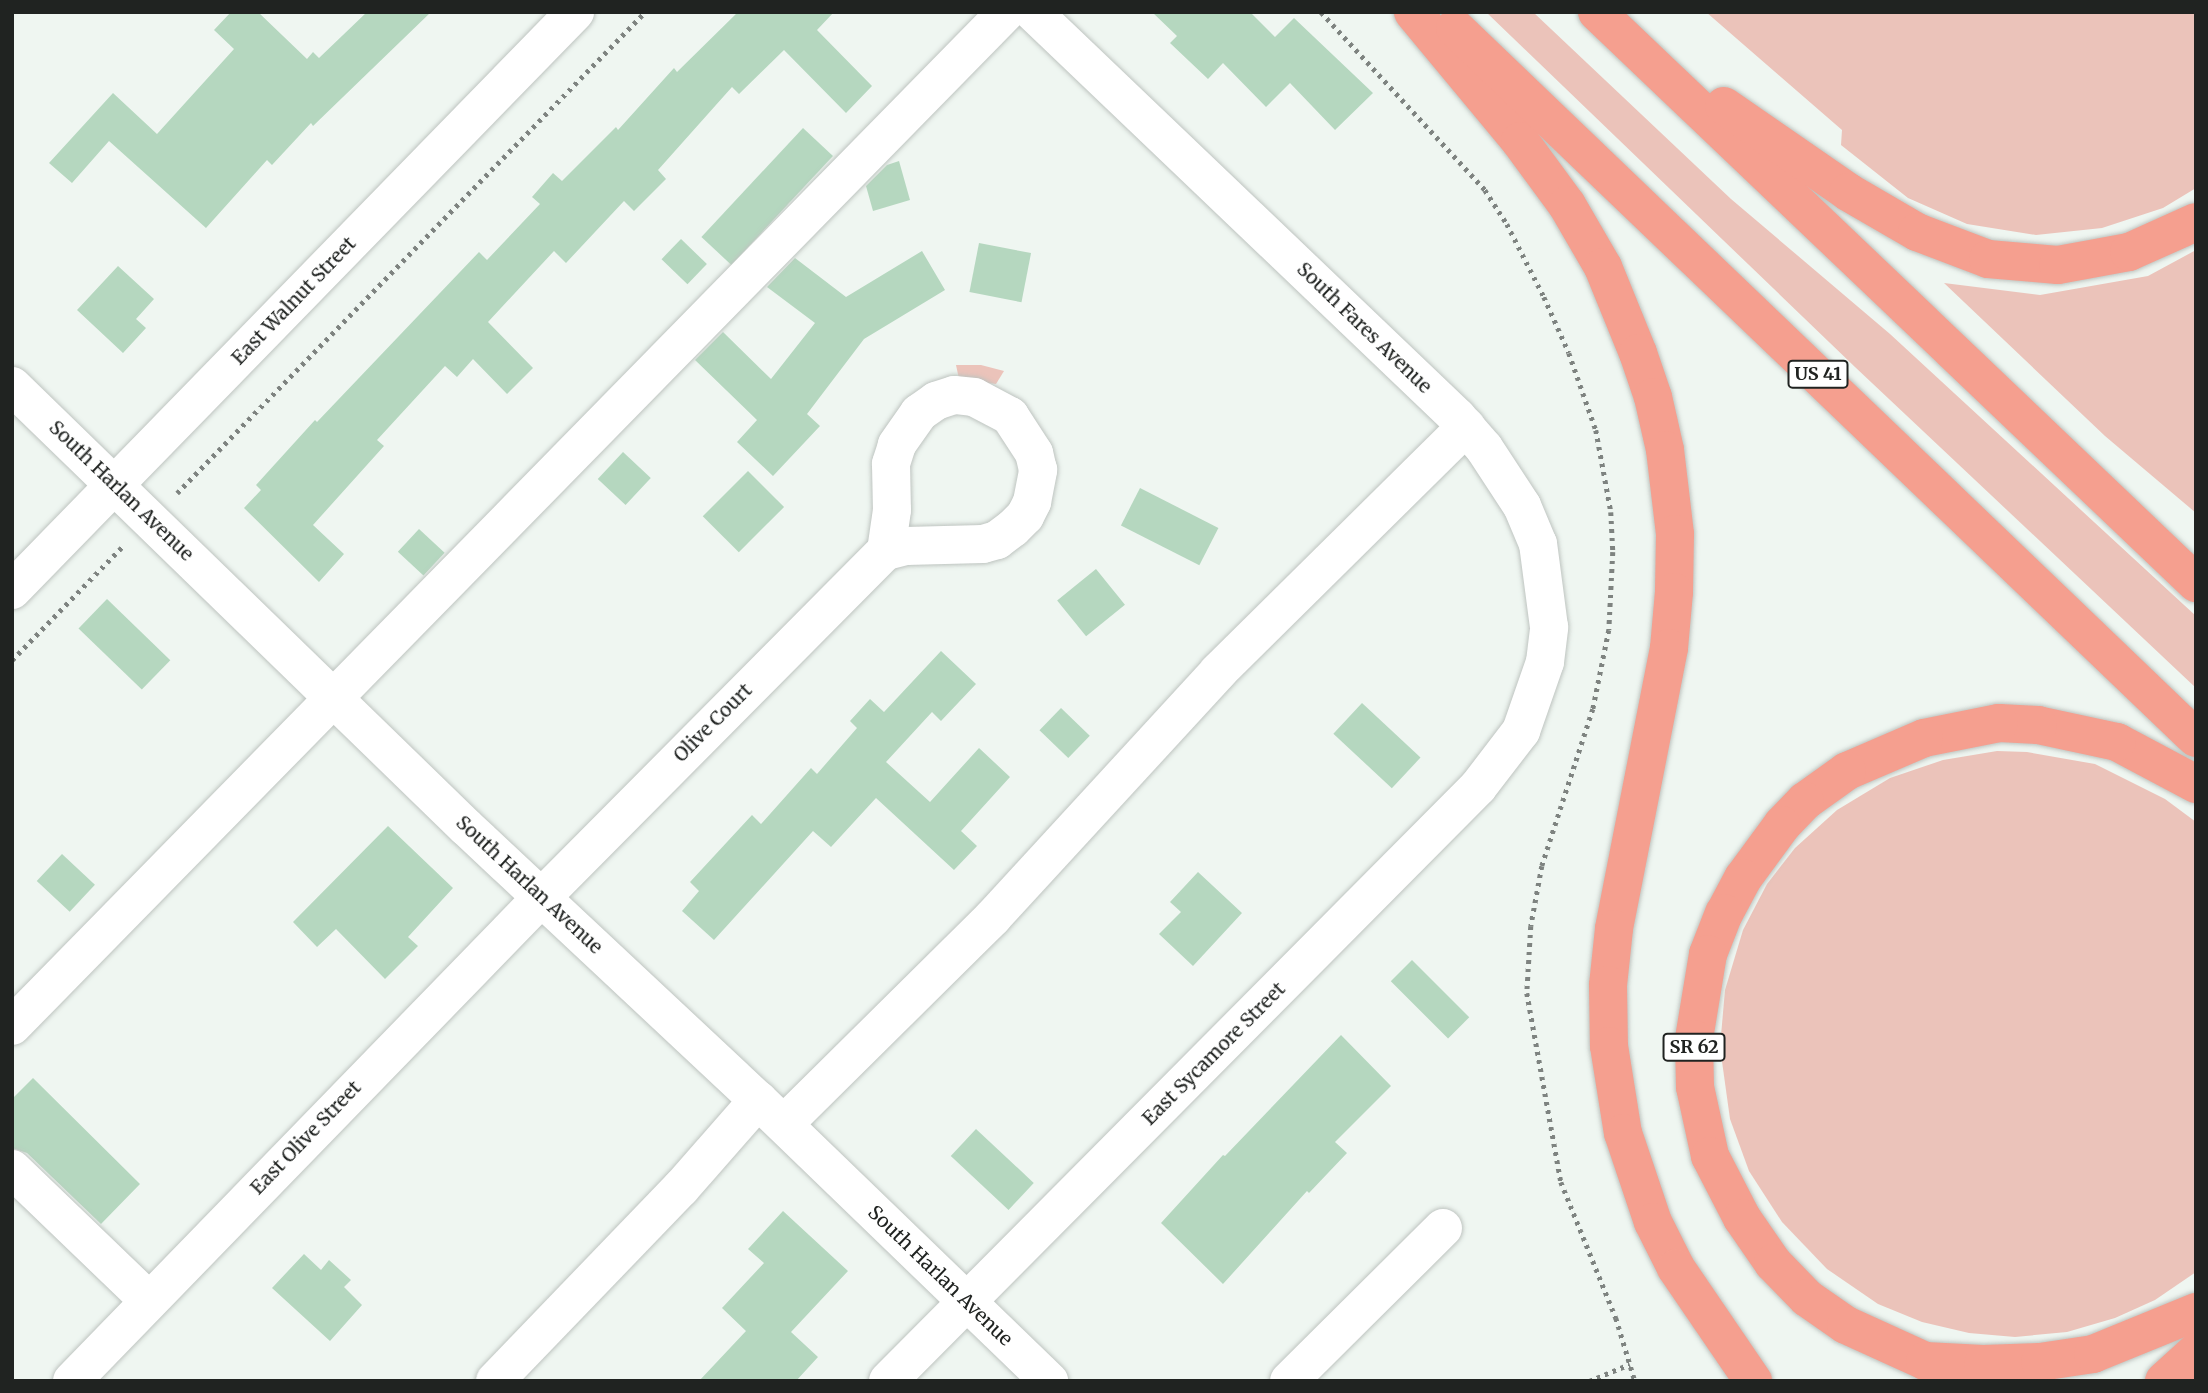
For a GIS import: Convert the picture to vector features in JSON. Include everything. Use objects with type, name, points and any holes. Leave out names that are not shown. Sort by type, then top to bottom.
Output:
[{"type":"highway","points":[[1413,12],[1520,141],[1567,205],[1602,267],[1639,353],[1653,397],[1665,450],[1675,534],[1674,592],[1669,648],[1614,929],[1608,985],[1609,1046],[1623,1133],[1653,1222],[1676,1268],[1753,1381]]},
{"type":"highway","name":"US 41","points":[[1438,12],[2196,738]]},
{"type":"highway","points":[[1602,16],[1848,192],[1917,232],[1988,259],[2058,265],[2070,263],[2129,252],[2196,222]]},
{"type":"highway","points":[[1602,16],[2196,583]]},
{"type":"highway","name":"SR 62","points":[[2196,784],[2116,742],[2038,725],[1999,723],[1924,738],[1847,771],[1805,801],[1782,825],[1743,878],[1724,913],[1708,954],[1694,1039],[1695,1087],[1710,1156],[1742,1218],[1773,1263],[1807,1298],[1846,1325],[1926,1361],[1983,1364],[2040,1362],[2093,1354],[2196,1312]]},
{"type":"highway","points":[[2164,1381],[2196,1352]]},
{"type":"street","name":"East Walnut Street","points":[[12,590],[575,12]]},
{"type":"street","points":[[12,1027],[1006,12]]},
{"type":"street","name":"South Fares Avenue","points":[[1033,12],[1466,427],[1505,476],[1522,506],[1538,544],[1549,627],[1545,662],[1527,717]]},
{"type":"street","name":"South Harlan Avenue","points":[[12,386],[333,698],[771,1112],[1049,1381]]},
{"type":"street","points":[[954,395],[974,397],[1010,416],[1034,453],[1038,470],[1032,502],[1025,516],[998,540],[983,544],[906,546],[886,551],[892,509],[891,464],[897,445],[919,413],[936,401],[954,395]]},
{"type":"street","points":[[495,1381],[681,1188],[993,917],[1218,671],[1466,427]]},
{"type":"street","name":"Olive Court","points":[[542,897],[886,551]]},
{"type":"street","name":"East Sycamore Street","points":[[888,1381],[1478,786],[1506,753],[1527,717]]},
{"type":"street","name":"East Olive Street","points":[[72,1381],[542,897]]},
{"type":"street","points":[[12,1169],[148,1300]]},
{"type":"street","points":[[1289,1381],[1443,1228]]},
{"type":"path","points":[[174,496],[645,12]]},
{"type":"path","points":[[12,660],[132,537]]},
{"type":"path","points":[[1588,1381],[1630,1364]]},
{"type":"shaded area","points":[[1486,12],[1533,12],[1731,199],[1890,334],[2196,616],[2196,688],[1855,367]]},
{"type":"shaded area","points":[[1706,12],[2196,12],[2196,188],[2163,208],[2102,228],[2036,235],[1967,224],[1908,198],[1841,145],[1842,130]]},
{"type":"shaded area","points":[[2196,250],[2196,513],[2105,436],[1944,283],[2040,295],[2148,276]]},
{"type":"shaded area","points":[[956,365],[981,365],[1004,371],[996,384],[959,379]]},
{"type":"shaded area","points":[[1997,751],[2027,752],[2095,764],[2165,799],[2196,822],[2196,1272],[2155,1300],[2115,1318],[2067,1332],[2015,1337],[1969,1333],[1922,1322],[1878,1304],[1827,1269],[1782,1222],[1749,1171],[1730,1119],[1720,1047],[1725,990],[1743,930],[1767,884],[1795,848],[1837,810],[1890,778],[1943,760]]},
{"type":"building","points":[[231,12],[258,12],[307,59],[313,52],[319,58],[367,12],[431,12],[313,126],[311,123],[272,165],[267,160],[206,228],[109,141],[72,183],[49,163],[113,93],[157,134],[234,49],[214,30]]},
{"type":"building","points":[[738,12],[834,12],[817,30],[872,86],[846,113],[784,50],[739,94],[732,87],[658,170],[666,179],[634,211],[624,201],[566,263],[554,251],[488,322],[533,368],[507,394],[473,359],[457,377],[445,366],[377,440],[384,446],[313,525],[344,554],[319,582],[244,508],[261,490],[256,485],[315,420],[317,422],[479,252],[487,260],[540,204],[532,197],[553,173],[562,181],[616,127],[618,130],[674,68],[677,72]]},
{"type":"building","points":[[1152,12],[1250,12],[1275,37],[1294,18],[1373,93],[1335,130],[1290,83],[1266,107],[1223,63],[1208,79],[1170,43],[1177,36]]},
{"type":"building","points":[[803,128],[833,156],[731,265],[701,237]]},
{"type":"building","points":[[899,161],[910,200],[873,211],[866,186],[887,165]]},
{"type":"building","points":[[681,239],[707,264],[687,284],[662,259]]},
{"type":"building","points":[[979,243],[1031,253],[1021,302],[969,292]]},
{"type":"building","points":[[922,251],[945,290],[864,339],[807,414],[820,426],[773,476],[737,442],[757,420],[695,360],[723,332],[771,379],[815,323],[767,287],[795,258],[846,297]]},
{"type":"building","points":[[118,266],[154,299],[136,319],[146,328],[123,353],[77,310]]},
{"type":"building","points":[[623,452],[651,478],[626,505],[598,479]]},
{"type":"building","points":[[748,471],[784,507],[739,552],[703,516]]},
{"type":"building","points":[[1140,488],[1218,528],[1199,565],[1121,525]]},
{"type":"building","points":[[419,529],[445,553],[423,576],[398,552]]},
{"type":"building","points":[[1096,569],[1125,605],[1086,636],[1057,600]]},
{"type":"building","points":[[107,599],[170,660],[142,690],[79,628]]},
{"type":"building","points":[[941,651],[976,684],[941,721],[932,712],[886,762],[930,802],[979,748],[1010,777],[961,831],[977,846],[954,870],[876,798],[831,847],[813,831],[714,940],[682,911],[699,891],[690,882],[752,815],[761,824],[811,768],[817,774],[857,728],[850,721],[870,699],[884,712]]},
{"type":"building","points":[[1362,703],[1421,758],[1392,788],[1333,734]]},
{"type":"building","points":[[1061,708],[1090,736],[1068,758],[1039,730]]},
{"type":"building","points":[[388,826],[453,888],[408,937],[418,946],[385,979],[336,929],[317,947],[293,922]]},
{"type":"building","points":[[62,854],[95,885],[70,912],[37,881]]},
{"type":"building","points":[[1198,872],[1242,913],[1193,966],[1159,934],[1181,912],[1170,902]]},
{"type":"building","points":[[1412,960],[1469,1017],[1448,1038],[1391,981]]},
{"type":"building","points":[[1341,1035],[1391,1086],[1335,1142],[1347,1153],[1309,1193],[1307,1191],[1223,1284],[1161,1223],[1223,1155],[1225,1156]]},
{"type":"building","points":[[33,1078],[140,1184],[101,1224],[27,1153],[12,1148],[12,1099]]},
{"type":"building","points":[[976,1129],[1034,1183],[1009,1210],[951,1156]]},
{"type":"building","points":[[783,1211],[848,1271],[791,1332],[818,1357],[796,1381],[699,1381],[746,1331],[722,1308],[764,1263],[748,1249]]},
{"type":"building","points":[[304,1254],[321,1270],[329,1260],[351,1280],[344,1287],[362,1305],[330,1341],[272,1288]]}]
